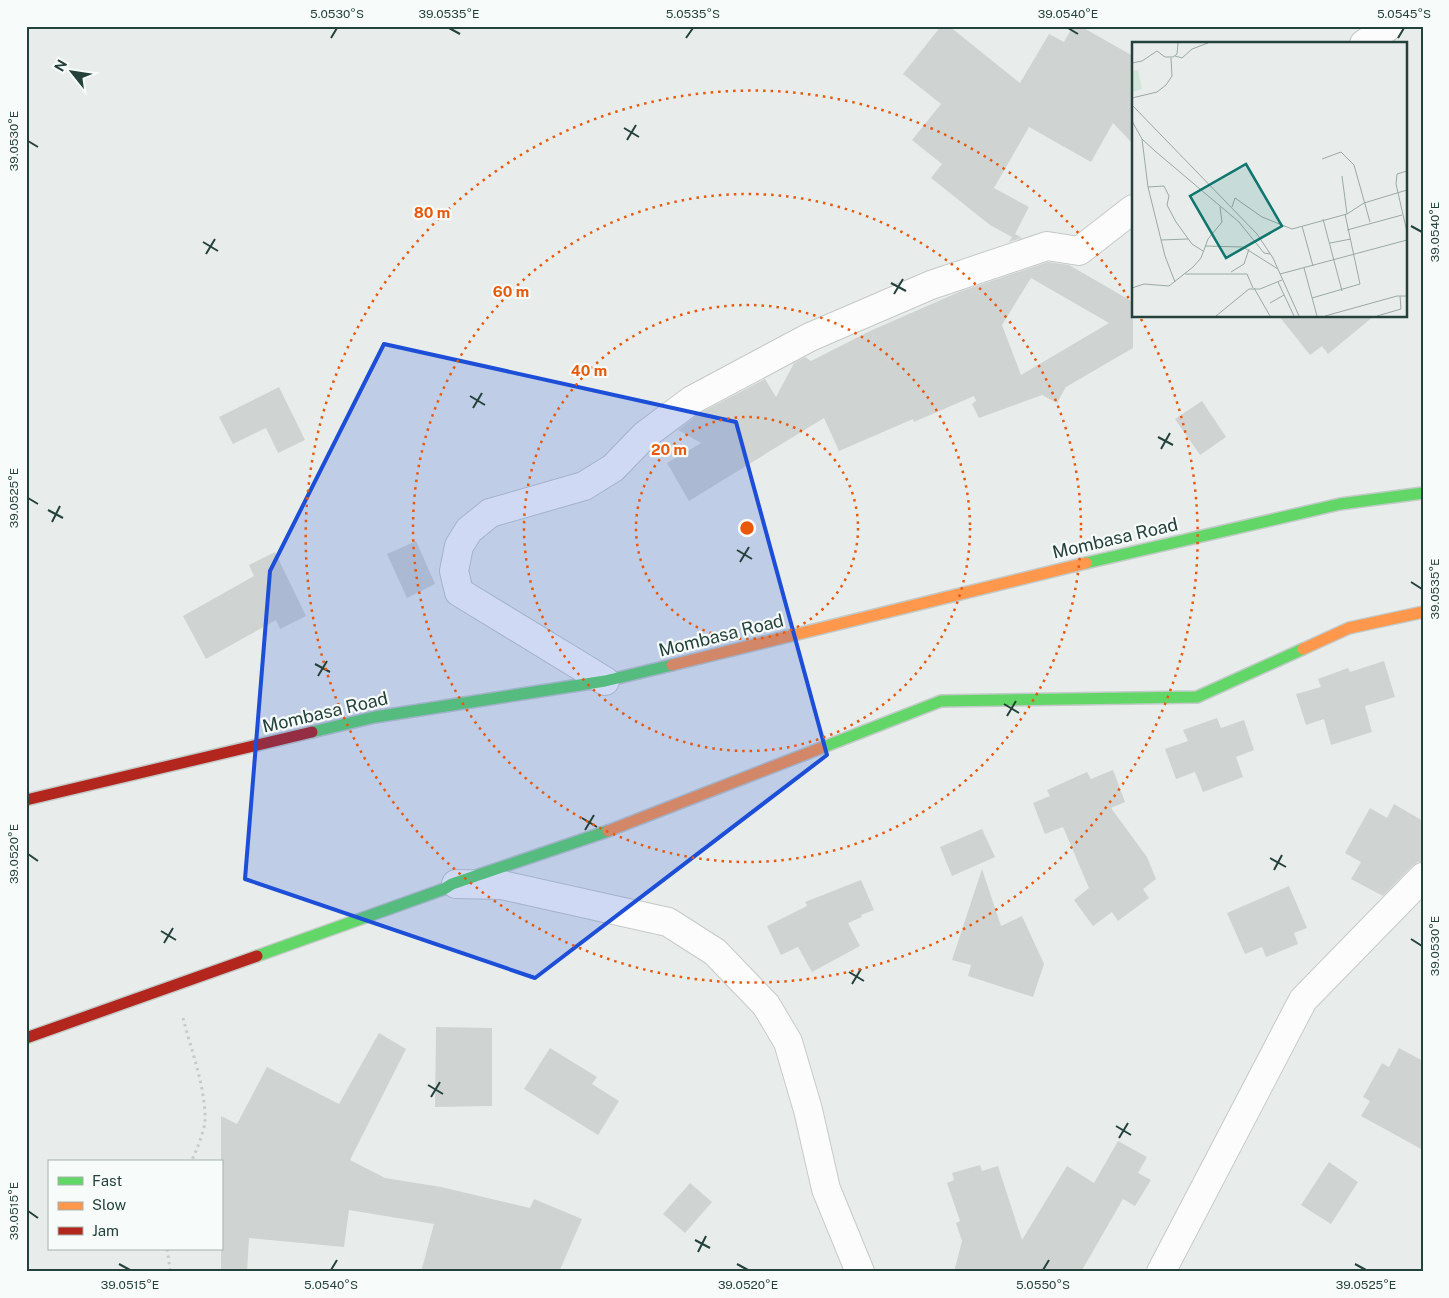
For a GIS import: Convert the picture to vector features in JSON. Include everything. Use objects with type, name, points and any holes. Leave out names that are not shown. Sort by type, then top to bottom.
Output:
[{"type":"main road","name":"Mombasa Road","points":[[26,800],[375,717],[606,682],[1128,552],[1340,504],[1423,493]]},
{"type":"main road","points":[[26,1038],[444,889],[452,884],[582,841],[941,701],[1197,697],[1349,628],[1423,612]]},
{"type":"street","points":[[1367,42],[1389,26]]},
{"type":"street","points":[[606,682],[459,592],[454,571],[459,546],[469,530],[490,513],[584,486],[613,468],[645,435],[692,400],[810,336],[931,285],[1047,246],[1079,251],[1132,210]]},
{"type":"street","points":[[1161,1272],[1303,1000],[1423,877]]},
{"type":"street","points":[[452,884],[502,885],[668,922],[715,952],[766,1005],[788,1042],[808,1110],[826,1189],[860,1272]]},
{"type":"path","points":[[174,986],[203,1093],[205,1122],[192,1160]]},
{"type":"path","points":[[167,1250],[169,1272]]},
{"type":"highlighted area","points":[[384,344],[736,422],[827,755],[535,978],[245,879],[270,571]]},
{"type":"building","points":[[941,26],[949,26],[1020,83],[1049,34],[1064,42],[1073,26],[1080,26],[1132,55],[1132,143],[1113,123],[1091,162],[1029,127],[994,188],[1029,207],[1015,234],[1022,238],[1009,242],[1012,237],[990,225],[931,178],[942,164],[912,140],[941,104],[903,74]]},
{"type":"building","points":[[1048,262],[1069,265],[1132,301],[1133,348],[1066,387],[1057,403],[1042,395],[979,418],[972,404],[976,401],[974,396],[914,422],[913,419],[839,451],[824,418],[689,501],[667,463],[701,443],[678,430],[700,413],[765,379],[776,397],[794,363],[805,357],[811,361],[870,331],[959,292]],"holes":[[[1031,278],[1109,323],[1021,375],[1002,325]]]},
{"type":"building","points":[[1281,318],[1372,318],[1328,354],[1322,346],[1310,355]]},
{"type":"building","points":[[279,387],[305,440],[278,453],[266,428],[233,444],[219,417]]},
{"type":"building","points":[[1202,401],[1226,437],[1200,455],[1175,419]]},
{"type":"building","points":[[416,541],[435,584],[407,598],[387,554]]},
{"type":"building","points":[[275,552],[306,616],[280,629],[276,620],[206,659],[183,616],[254,576],[249,565]]},
{"type":"building","points":[[1384,661],[1395,697],[1365,706],[1372,732],[1331,745],[1324,719],[1306,725],[1296,694],[1321,687],[1318,679],[1348,668],[1350,672]]},
{"type":"building","points":[[1217,718],[1221,728],[1244,720],[1254,750],[1236,757],[1243,777],[1203,792],[1195,772],[1176,779],[1165,749],[1188,741],[1183,730]]},
{"type":"building","points":[[1113,770],[1125,802],[1111,808],[1147,857],[1156,879],[1143,889],[1149,898],[1118,921],[1112,912],[1093,926],[1074,900],[1089,888],[1063,827],[1045,834],[1033,803],[1050,796],[1047,790],[1087,772],[1091,779]]},
{"type":"building","points":[[1394,804],[1423,821],[1423,862],[1418,862],[1412,866],[1383,896],[1351,879],[1361,862],[1345,853],[1370,808],[1387,818]]},
{"type":"building","points":[[982,829],[995,857],[952,876],[940,847]]},
{"type":"building","points":[[982,869],[1001,926],[1022,916],[1044,964],[1033,997],[968,976],[971,965],[952,960]]},
{"type":"building","points":[[861,880],[874,910],[848,923],[860,946],[812,972],[798,947],[781,955],[767,926],[807,906],[805,902]]},
{"type":"building","points":[[1289,886],[1307,928],[1294,933],[1298,944],[1266,957],[1262,947],[1245,954],[1227,913]]},
{"type":"building","points":[[436,1027],[492,1028],[492,1106],[435,1107]]},
{"type":"building","points":[[379,1033],[406,1049],[350,1160],[385,1178],[441,1187],[530,1208],[534,1199],[582,1219],[559,1272],[421,1272],[434,1224],[349,1210],[344,1247],[249,1238],[247,1272],[221,1272],[221,1116],[237,1124],[267,1067],[339,1104]]},
{"type":"building","points":[[550,1048],[597,1077],[592,1084],[619,1101],[598,1135],[524,1089]]},
{"type":"building","points":[[1399,1048],[1423,1061],[1423,1150],[1361,1116],[1370,1101],[1363,1097],[1382,1063],[1389,1067]]},
{"type":"building","points":[[1118,1141],[1147,1157],[1138,1173],[1151,1180],[1135,1206],[1123,1199],[1081,1272],[954,1272],[962,1241],[956,1223],[960,1221],[947,1183],[954,1180],[952,1173],[980,1165],[982,1171],[998,1166],[1022,1240],[1067,1166],[1094,1183]]},
{"type":"building","points":[[1329,1162],[1358,1182],[1331,1224],[1301,1205]]},
{"type":"building","points":[[690,1183],[712,1202],[685,1233],[663,1214]]},
{"type":"traffic: fast","points":[[1086,563],[1340,504],[1423,493]]},
{"type":"traffic: fast","points":[[821,748],[941,701],[1197,697],[1303,649]]},
{"type":"traffic: fast","points":[[312,732],[375,717],[605,681],[672,665]]},
{"type":"traffic: fast","points":[[257,956],[444,889],[452,884],[608,831]]},
{"type":"traffic: slow","points":[[672,665],[1086,563]]},
{"type":"traffic: slow","points":[[1303,649],[1349,628],[1423,612]]},
{"type":"traffic: slow","points":[[608,831],[821,748]]},
{"type":"traffic: jam","points":[[26,800],[312,732]]},
{"type":"traffic: jam","points":[[26,1038],[257,956]]}]
